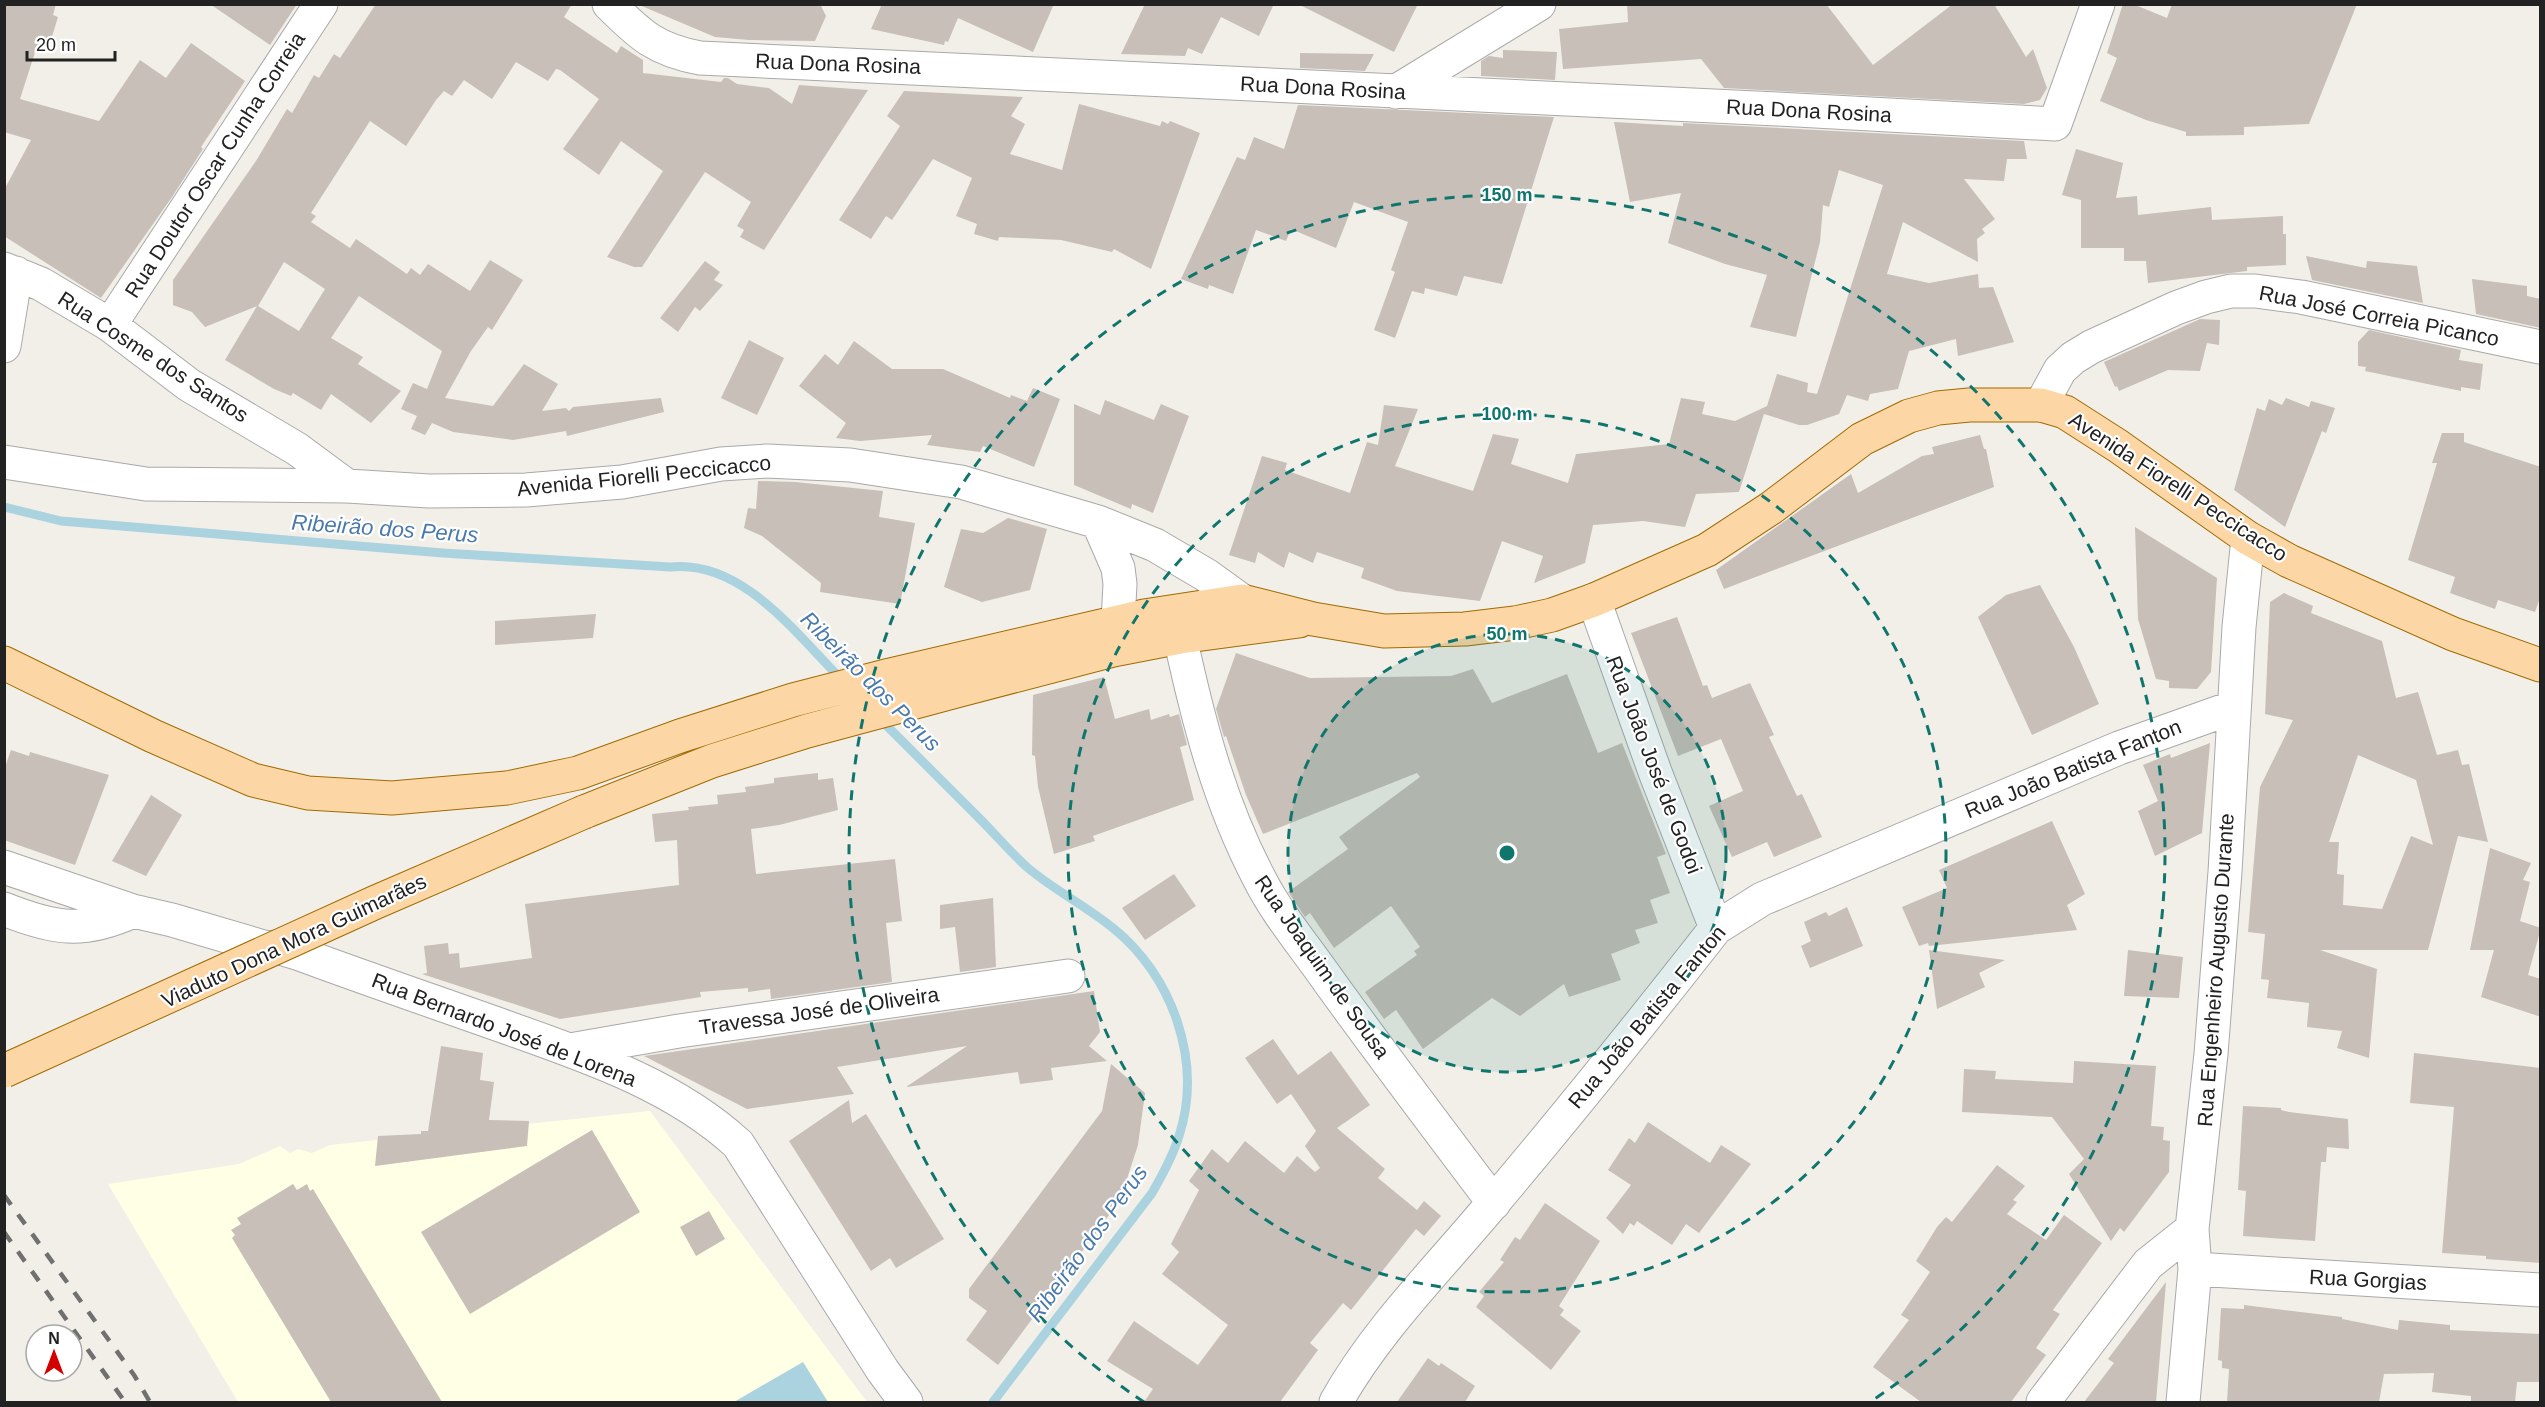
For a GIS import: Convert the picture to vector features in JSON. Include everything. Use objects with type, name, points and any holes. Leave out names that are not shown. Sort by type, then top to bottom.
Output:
[{"type":"main road","name":"Avenida Fiorelli Peccicacco","points":[[1175,625],[1242,601],[1313,619],[1384,631],[1465,629],[1515,623],[1552,615],[1594,600],[1707,550],[1771,508],[1862,439],[1909,416],[1938,408],[1969,405],[2041,405],[2064,412],[2248,538],[2289,561],[2453,634],[2541,665]]},
{"type":"main road","name":"Avenida Fiorelli Peccicacco","points":[[1175,625],[1313,619]]},
{"type":"main road","points":[[4,663],[153,736],[253,780],[308,793],[392,798],[507,788],[578,773],[745,714],[890,675],[1118,621],[1175,625]]},
{"type":"main road","name":"Viaduto Dona Mora Guimarães","points":[[4,1071],[584,812],[712,761],[849,720],[1090,656],[1175,625]]},
{"type":"street","name":"Rua Doutor Oscar Cunha Correia","points":[[110,325],[321,4]]},
{"type":"street","name":"Rua Dona Rosina","points":[[609,4],[649,40],[674,53],[700,58],[1766,108],[2055,124],[2098,4]]},
{"type":"street","points":[[1395,92],[1539,4]]},
{"type":"street","name":"Rua Cosme dos Santos","points":[[10,271],[41,284],[110,325],[189,385],[297,449],[347,486]]},
{"type":"street","points":[[4,346],[10,271]]},
{"type":"street","name":"Rua José Correia Picanco","points":[[2041,405],[2061,370],[2073,358],[2091,347],[2176,308],[2231,291],[2255,291],[2301,297],[2541,347]]},
{"type":"street","name":"Avenida Fiorelli Peccicacco","points":[[4,462],[146,484],[347,486],[429,491],[526,490],[622,482],[721,464],[767,461],[899,471],[961,482],[1098,522],[1155,545],[1206,575],[1242,601]]},
{"type":"street","points":[[1098,522],[1118,568],[1120,584],[1118,621]]},
{"type":"street","name":"Rua Engenheiro Augusto Durante","points":[[2183,1402],[2195,1269],[2192,1229],[2212,1042],[2225,872],[2234,707],[2248,538]]},
{"type":"street","name":"Rua João José de Godoi","points":[[1594,600],[1654,771],[1716,928]]},
{"type":"street","name":"Rua Joaquim de Sousa","points":[[1175,625],[1198,717],[1222,797],[1260,881],[1363,1029],[1494,1203]]},
{"type":"street","name":"Rua João Batista Fanton","points":[[1336,1402],[1352,1374],[1377,1341],[1494,1203],[1716,928],[1762,899],[2119,748],[2234,707]]},
{"type":"street","name":"Rua Bernardo José de Lorena","points":[[4,867],[133,912],[172,920],[267,948],[278,947],[570,1050],[660,1089],[712,1120],[738,1144],[906,1402]]},
{"type":"street","points":[[4,909],[31,920],[79,927],[103,924],[133,912]]},
{"type":"street","name":"Travessa José de Oliveira","points":[[570,1050],[679,1031],[1068,976]]},
{"type":"street","points":[[2043,1402],[2148,1264],[2192,1229]]},
{"type":"street","name":"Rua Gorgias","points":[[2195,1269],[2541,1290]]},
{"type":"shaded area","points":[[650,1111],[867,1402],[238,1402],[108,1184],[239,1164],[280,1146],[290,1153],[298,1149],[312,1153],[330,1145]]},
{"type":"water","points":[[803,1362],[828,1402],[734,1402]]},
{"type":"building","points":[[4,4],[56,4],[53,15],[58,17],[50,43],[39,40],[20,99],[99,121],[140,60],[166,78],[191,43],[245,81],[201,147],[203,149],[172,197],[101,298],[4,236],[4,190],[31,140],[4,132]]},
{"type":"building","points":[[210,4],[297,4],[270,45]]},
{"type":"building","points":[[376,4],[572,4],[564,17],[617,53],[621,46],[643,60],[643,73],[721,82],[724,78],[728,78],[737,84],[769,88],[792,104],[799,85],[868,90],[764,250],[740,237],[744,230],[737,226],[751,202],[705,172],[642,267],[634,267],[607,257],[663,171],[621,141],[599,175],[563,149],[599,99],[560,70],[556,69],[548,81],[516,62],[492,99],[464,80],[452,96],[444,91],[436,100],[406,146],[370,121],[311,213],[316,216],[311,222],[350,248],[356,239],[407,274],[411,268],[420,275],[428,264],[470,291],[490,260],[523,280],[492,330],[488,327],[471,351],[445,398],[493,406],[524,364],[558,384],[542,411],[566,408],[569,411],[573,407],[661,398],[664,412],[567,436],[566,431],[513,440],[453,432],[432,423],[425,435],[411,429],[417,416],[401,409],[413,383],[427,389],[442,351],[359,296],[331,338],[363,357],[358,364],[401,391],[371,423],[331,394],[321,410],[293,393],[291,396],[274,389],[225,360],[257,306],[205,327],[192,312],[173,305],[173,280],[256,161],[287,109],[292,113],[314,75],[319,78],[334,54],[340,58]],"holes":[[[284,262],[325,289],[299,331],[258,306]]]},
{"type":"building","points":[[637,4],[820,4],[826,16],[815,41],[749,40],[715,37]]},
{"type":"building","points":[[882,4],[1054,4],[1033,52],[958,18],[948,42],[945,41],[944,45],[871,29]]},
{"type":"building","points":[[1145,4],[1274,4],[1259,36],[1221,17],[1202,54],[1188,48],[1185,56],[1121,54]]},
{"type":"building","points":[[1298,4],[1418,4],[1394,52]]},
{"type":"building","points":[[1627,4],[1826,4],[1873,65],[1953,4],[1994,4],[2026,57],[2033,49],[2047,88],[2040,100],[2024,104],[1724,88],[1701,59],[1563,69],[1559,29],[1628,22]]},
{"type":"building","points":[[2123,4],[2133,4],[2167,18],[2172,4],[2357,4],[2309,124],[2244,127],[2244,135],[2186,136],[2186,132],[2146,120],[2100,101],[2117,58],[2107,53]]},
{"type":"building","points":[[1503,50],[1557,52],[1555,80],[1481,76],[1481,61],[1489,56],[1503,58]]},
{"type":"building","points":[[1300,53],[1374,54],[1365,71],[1300,68]]},
{"type":"building","points":[[904,91],[1023,97],[1011,116],[1025,124],[1010,154],[1062,170],[1079,104],[1160,126],[1162,121],[1168,124],[1170,121],[1200,133],[1151,269],[1114,249],[1112,252],[1061,240],[999,237],[998,241],[974,234],[977,224],[956,216],[972,178],[933,159],[892,220],[886,216],[871,239],[839,220],[900,126],[887,116]]},
{"type":"building","points":[[1298,105],[1554,117],[1502,284],[1464,276],[1457,296],[1425,288],[1424,294],[1412,291],[1395,338],[1374,330],[1395,272],[1391,270],[1408,222],[1354,202],[1336,248],[1291,229],[1286,241],[1256,230],[1233,294],[1209,285],[1208,289],[1181,279],[1237,157],[1245,160],[1254,137],[1284,149]]},
{"type":"building","points":[[1614,122],[1683,126],[1683,123],[2024,141],[2027,159],[2007,159],[2004,181],[1964,179],[1995,219],[1982,229],[1985,233],[1977,239],[1978,262],[1903,222],[1887,274],[1929,283],[1978,274],[1979,288],[1993,287],[2014,342],[1958,356],[1956,339],[1909,351],[1898,389],[1870,394],[1868,401],[1847,395],[1839,414],[1807,425],[1799,425],[1764,414],[1739,492],[1696,494],[1685,527],[1643,521],[1593,525],[1585,563],[1534,583],[1543,556],[1502,541],[1480,601],[1397,591],[1361,578],[1364,568],[1317,552],[1313,563],[1289,552],[1284,568],[1258,552],[1255,563],[1229,555],[1262,456],[1287,463],[1285,470],[1350,493],[1367,442],[1378,445],[1384,405],[1418,409],[1395,466],[1473,491],[1493,434],[1519,439],[1511,464],[1568,483],[1576,454],[1669,444],[1681,398],[1705,402],[1702,414],[1735,421],[1767,406],[1777,374],[1808,383],[1807,392],[1817,394],[1883,185],[1839,170],[1829,207],[1823,205],[1820,242],[1796,337],[1750,327],[1767,275],[1725,264],[1668,243],[1681,193],[1630,202]]},
{"type":"building","points":[[2076,149],[2123,163],[2116,198],[2137,196],[2138,215],[2211,207],[2212,220],[2283,216],[2283,234],[2286,234],[2286,265],[2247,267],[2247,271],[2148,283],[2146,261],[2124,261],[2124,248],[2081,248],[2081,200],[2062,195]]},
{"type":"building","points":[[2306,256],[2366,268],[2367,261],[2417,266],[2423,303],[2312,280]]},
{"type":"building","points":[[705,261],[720,272],[714,280],[723,285],[700,311],[695,307],[678,332],[660,318]]},
{"type":"building","points":[[2472,279],[2527,286],[2527,296],[2541,299],[2541,328],[2476,314]]},
{"type":"building","points":[[2200,319],[2220,320],[2219,345],[2207,343],[2200,371],[2168,370],[2119,391],[2117,386],[2115,387],[2104,362]]},
{"type":"building","points":[[2369,330],[2461,350],[2459,360],[2483,364],[2480,390],[2461,387],[2461,391],[2365,371],[2366,367],[2358,366],[2358,342]]},
{"type":"building","points":[[749,340],[784,358],[757,415],[721,398]]},
{"type":"building","points":[[854,341],[892,369],[943,369],[1010,398],[1011,395],[1027,401],[1033,388],[1060,399],[1034,467],[983,446],[980,452],[927,445],[932,435],[860,441],[836,438],[846,423],[799,386],[825,354],[838,365]]},
{"type":"building","points":[[2286,398],[2309,407],[2311,401],[2335,408],[2326,433],[2322,431],[2285,527],[2234,490],[2257,408],[2265,411],[2269,399],[2282,405]]},
{"type":"building","points":[[1105,400],[1154,420],[1161,404],[1189,416],[1153,513],[1132,504],[1131,509],[1074,485],[1074,404],[1100,415]]},
{"type":"building","points":[[2442,433],[2464,433],[2464,442],[2541,467],[2541,595],[2535,612],[2498,600],[2495,609],[2450,593],[2455,577],[2408,560],[2437,463],[2432,463]]},
{"type":"building","points":[[1980,435],[1984,449],[1986,449],[1994,487],[1724,589],[1716,570],[1851,474],[1858,493],[1922,456],[1934,454],[1932,447]]},
{"type":"building","points":[[758,481],[795,482],[883,491],[879,517],[915,523],[900,604],[820,592],[821,583],[762,536],[744,528],[748,508],[756,509]]},
{"type":"building","points":[[1008,518],[1047,529],[1030,590],[982,602],[944,587],[961,529],[983,533]]},
{"type":"building","points":[[2135,527],[2217,578],[2211,672],[2197,689],[2169,688],[2169,681],[2156,679],[2138,619]]},
{"type":"building","points":[[2040,585],[2074,647],[2099,704],[2032,735],[1978,617],[2006,595]]},
{"type":"building","points":[[2284,593],[2313,606],[2311,613],[2382,641],[2396,698],[2418,692],[2437,755],[2458,750],[2462,765],[2469,764],[2488,842],[2458,836],[2428,950],[2320,950],[2377,969],[2369,1058],[2337,1048],[2342,1031],[2307,1027],[2309,1003],[2267,998],[2269,980],[2261,979],[2265,934],[2248,932],[2260,787],[2293,720],[2265,714],[2270,602]],"holes":[[[2358,755],[2416,780],[2433,845],[2411,836],[2382,909],[2343,905],[2344,875],[2337,874],[2339,842],[2329,842]]]},
{"type":"building","points":[[596,614],[593,638],[495,645],[495,621]]},
{"type":"building","points":[[1677,617],[1703,686],[1707,685],[1712,698],[1750,683],[1774,735],[1769,737],[1797,796],[1802,794],[1822,837],[1774,857],[1767,842],[1732,857],[1709,806],[1743,791],[1721,739],[1678,756],[1631,633]]},
{"type":"building","points":[[1236,653],[1310,678],[1451,676],[1473,669],[1492,703],[1567,674],[1598,753],[1622,743],[1666,854],[1657,857],[1670,893],[1650,900],[1658,923],[1635,930],[1640,943],[1611,954],[1621,980],[1569,997],[1564,984],[1520,1016],[1492,998],[1423,1049],[1396,1010],[1384,1019],[1365,992],[1417,955],[1414,951],[1420,947],[1391,906],[1334,948],[1310,913],[1305,917],[1288,892],[1348,849],[1339,837],[1420,777],[1417,773],[1263,834],[1246,795],[1226,736],[1224,737],[1216,709]]},
{"type":"building","points":[[1104,677],[1115,719],[1149,709],[1151,720],[1169,714],[1170,717],[1179,714],[1187,745],[1180,747],[1194,800],[1093,836],[1095,841],[1054,854],[1038,787],[1035,756],[1032,755],[1033,695]]},
{"type":"building","points":[[2210,743],[2202,833],[2155,856],[2138,811],[2158,801],[2143,765],[2170,754],[2171,758]]},
{"type":"building","points":[[11,750],[29,756],[30,752],[109,775],[75,865],[4,840],[4,770]]},
{"type":"building","points":[[818,773],[818,780],[833,778],[838,810],[779,825],[751,829],[756,874],[895,859],[902,921],[886,923],[892,982],[771,999],[770,989],[748,992],[748,988],[700,992],[701,997],[560,1019],[422,974],[427,973],[424,946],[448,943],[449,954],[459,953],[460,968],[532,958],[525,904],[679,885],[677,840],[655,842],[652,814],[718,804],[717,795],[746,792],[745,787],[774,783],[774,778]]},
{"type":"building","points":[[151,795],[182,815],[146,876],[112,861]]},
{"type":"building","points":[[2052,821],[2085,894],[2067,905],[2077,930],[1929,946],[1928,943],[1919,946],[1902,907],[1947,888],[1939,870]]},
{"type":"building","points":[[2490,848],[2531,863],[2523,880],[2530,882],[2520,921],[2541,928],[2528,975],[2541,979],[2541,1017],[2481,997],[2494,950],[2470,950]]},
{"type":"building","points":[[1174,874],[1196,906],[1145,940],[1122,908]]},
{"type":"building","points":[[993,898],[996,967],[960,972],[955,927],[940,929],[940,905]]},
{"type":"building","points":[[1847,907],[1863,946],[1810,968],[1801,946],[1811,941],[1804,922],[1826,912],[1829,916]]},
{"type":"building","points":[[1929,950],[2005,960],[1979,973],[1985,987],[1937,1009]]},
{"type":"building","points":[[2128,950],[2183,957],[2179,998],[2124,996]]},
{"type":"building","points":[[1094,991],[1100,1032],[1089,1046],[1107,1061],[1051,1068],[1053,1080],[1020,1084],[1018,1072],[906,1087],[967,1046],[837,1067],[854,1094],[747,1109],[644,1056]]},
{"type":"building","points":[[1273,1039],[1298,1075],[1331,1051],[1370,1105],[1337,1128],[1385,1169],[1378,1178],[1417,1210],[1424,1201],[1441,1216],[1424,1236],[1416,1229],[1351,1310],[1343,1303],[1310,1343],[1318,1350],[1280,1402],[1144,1402],[1153,1389],[1107,1361],[1134,1321],[1198,1365],[1228,1325],[1162,1274],[1179,1252],[1171,1244],[1199,1190],[1189,1181],[1212,1149],[1228,1163],[1245,1141],[1284,1173],[1297,1156],[1315,1172],[1320,1168],[1305,1146],[1316,1131],[1291,1094],[1277,1104],[1245,1058]]},
{"type":"building","points":[[441,1046],[483,1053],[480,1080],[494,1082],[489,1120],[529,1121],[527,1146],[375,1166],[378,1136],[421,1134],[421,1131],[428,1131]]},
{"type":"building","points":[[2414,1053],[2541,1068],[2541,1263],[2442,1253],[2454,1107],[2410,1103]]},
{"type":"building","points":[[2074,1061],[2156,1066],[2151,1126],[2164,1127],[2163,1140],[2170,1141],[2169,1172],[2124,1232],[2120,1228],[2111,1241],[2069,1174],[2084,1159],[2052,1117],[1962,1112],[1964,1069],[1996,1071],[1995,1079],[2073,1083]]},
{"type":"building","points":[[1111,1064],[1145,1093],[1138,1145],[1123,1191],[1113,1205],[1115,1207],[998,1365],[966,1340],[987,1311],[969,1298],[969,1289],[1102,1111]]},
{"type":"building","points":[[849,1100],[852,1123],[866,1114],[944,1239],[896,1268],[890,1258],[871,1271],[789,1141]]},
{"type":"building","points":[[2243,1106],[2281,1108],[2289,1112],[2348,1119],[2349,1149],[2327,1147],[2326,1162],[2321,1162],[2315,1241],[2243,1236],[2246,1191],[2238,1190]]},
{"type":"building","points":[[1648,1122],[1710,1163],[1721,1145],[1751,1164],[1699,1233],[1686,1224],[1672,1245],[1637,1221],[1634,1226],[1630,1223],[1623,1234],[1606,1218],[1631,1185],[1608,1170],[1629,1138],[1635,1143]]},
{"type":"building","points":[[592,1130],[640,1212],[470,1314],[421,1232]]},
{"type":"building","points":[[1997,1165],[2025,1186],[2013,1200],[2017,1202],[2007,1214],[2046,1240],[2064,1215],[2102,1243],[2053,1310],[2060,1314],[2036,1348],[2046,1355],[2011,1402],[1921,1402],[1873,1367],[1909,1320],[1901,1315],[1930,1272],[1916,1261],[1937,1227],[1946,1217],[1952,1222]]},
{"type":"building","points":[[293,1184],[297,1190],[307,1184],[310,1191],[313,1189],[442,1402],[331,1402],[232,1238],[235,1235],[231,1230],[241,1224],[237,1218]]},
{"type":"building","points":[[1545,1203],[1600,1241],[1559,1306],[1564,1310],[1560,1315],[1581,1331],[1551,1370],[1476,1307],[1484,1296],[1479,1292],[1504,1262],[1500,1260],[1515,1237],[1520,1240]]},
{"type":"building","points":[[709,1211],[725,1239],[696,1256],[680,1227]]},
{"type":"building","points":[[2166,1282],[2156,1402],[2084,1402],[2114,1363],[2108,1359]]},
{"type":"building","points":[[2244,1305],[2342,1317],[2342,1319],[2398,1330],[2399,1320],[2450,1325],[2450,1330],[2541,1334],[2541,1382],[2517,1382],[2515,1402],[2471,1402],[2471,1396],[2432,1392],[2434,1373],[2384,1374],[2379,1402],[2227,1402],[2229,1369],[2222,1368],[2222,1361],[2218,1360],[2221,1308],[2244,1309]]},
{"type":"building","points":[[1428,1358],[1439,1366],[1441,1363],[1475,1386],[1465,1402],[1397,1402]]},
{"type":"waterway","name":"Ribeirão dos Perus","points":[[4,507],[61,521],[443,553],[696,568],[721,575],[744,587],[766,603],[842,680]]},
{"type":"waterway","name":"Ribeirão dos Perus","points":[[881,720],[1028,868],[1103,920],[1134,948],[1152,970],[1167,995],[1178,1022],[1184,1050],[1187,1079],[1186,1108],[1177,1143],[1160,1179],[1152,1193],[993,1402]]},
{"type":"railway","points":[[4,1195],[134,1375],[150,1402]]},
{"type":"railway","points":[[4,1232],[125,1402]]}]
